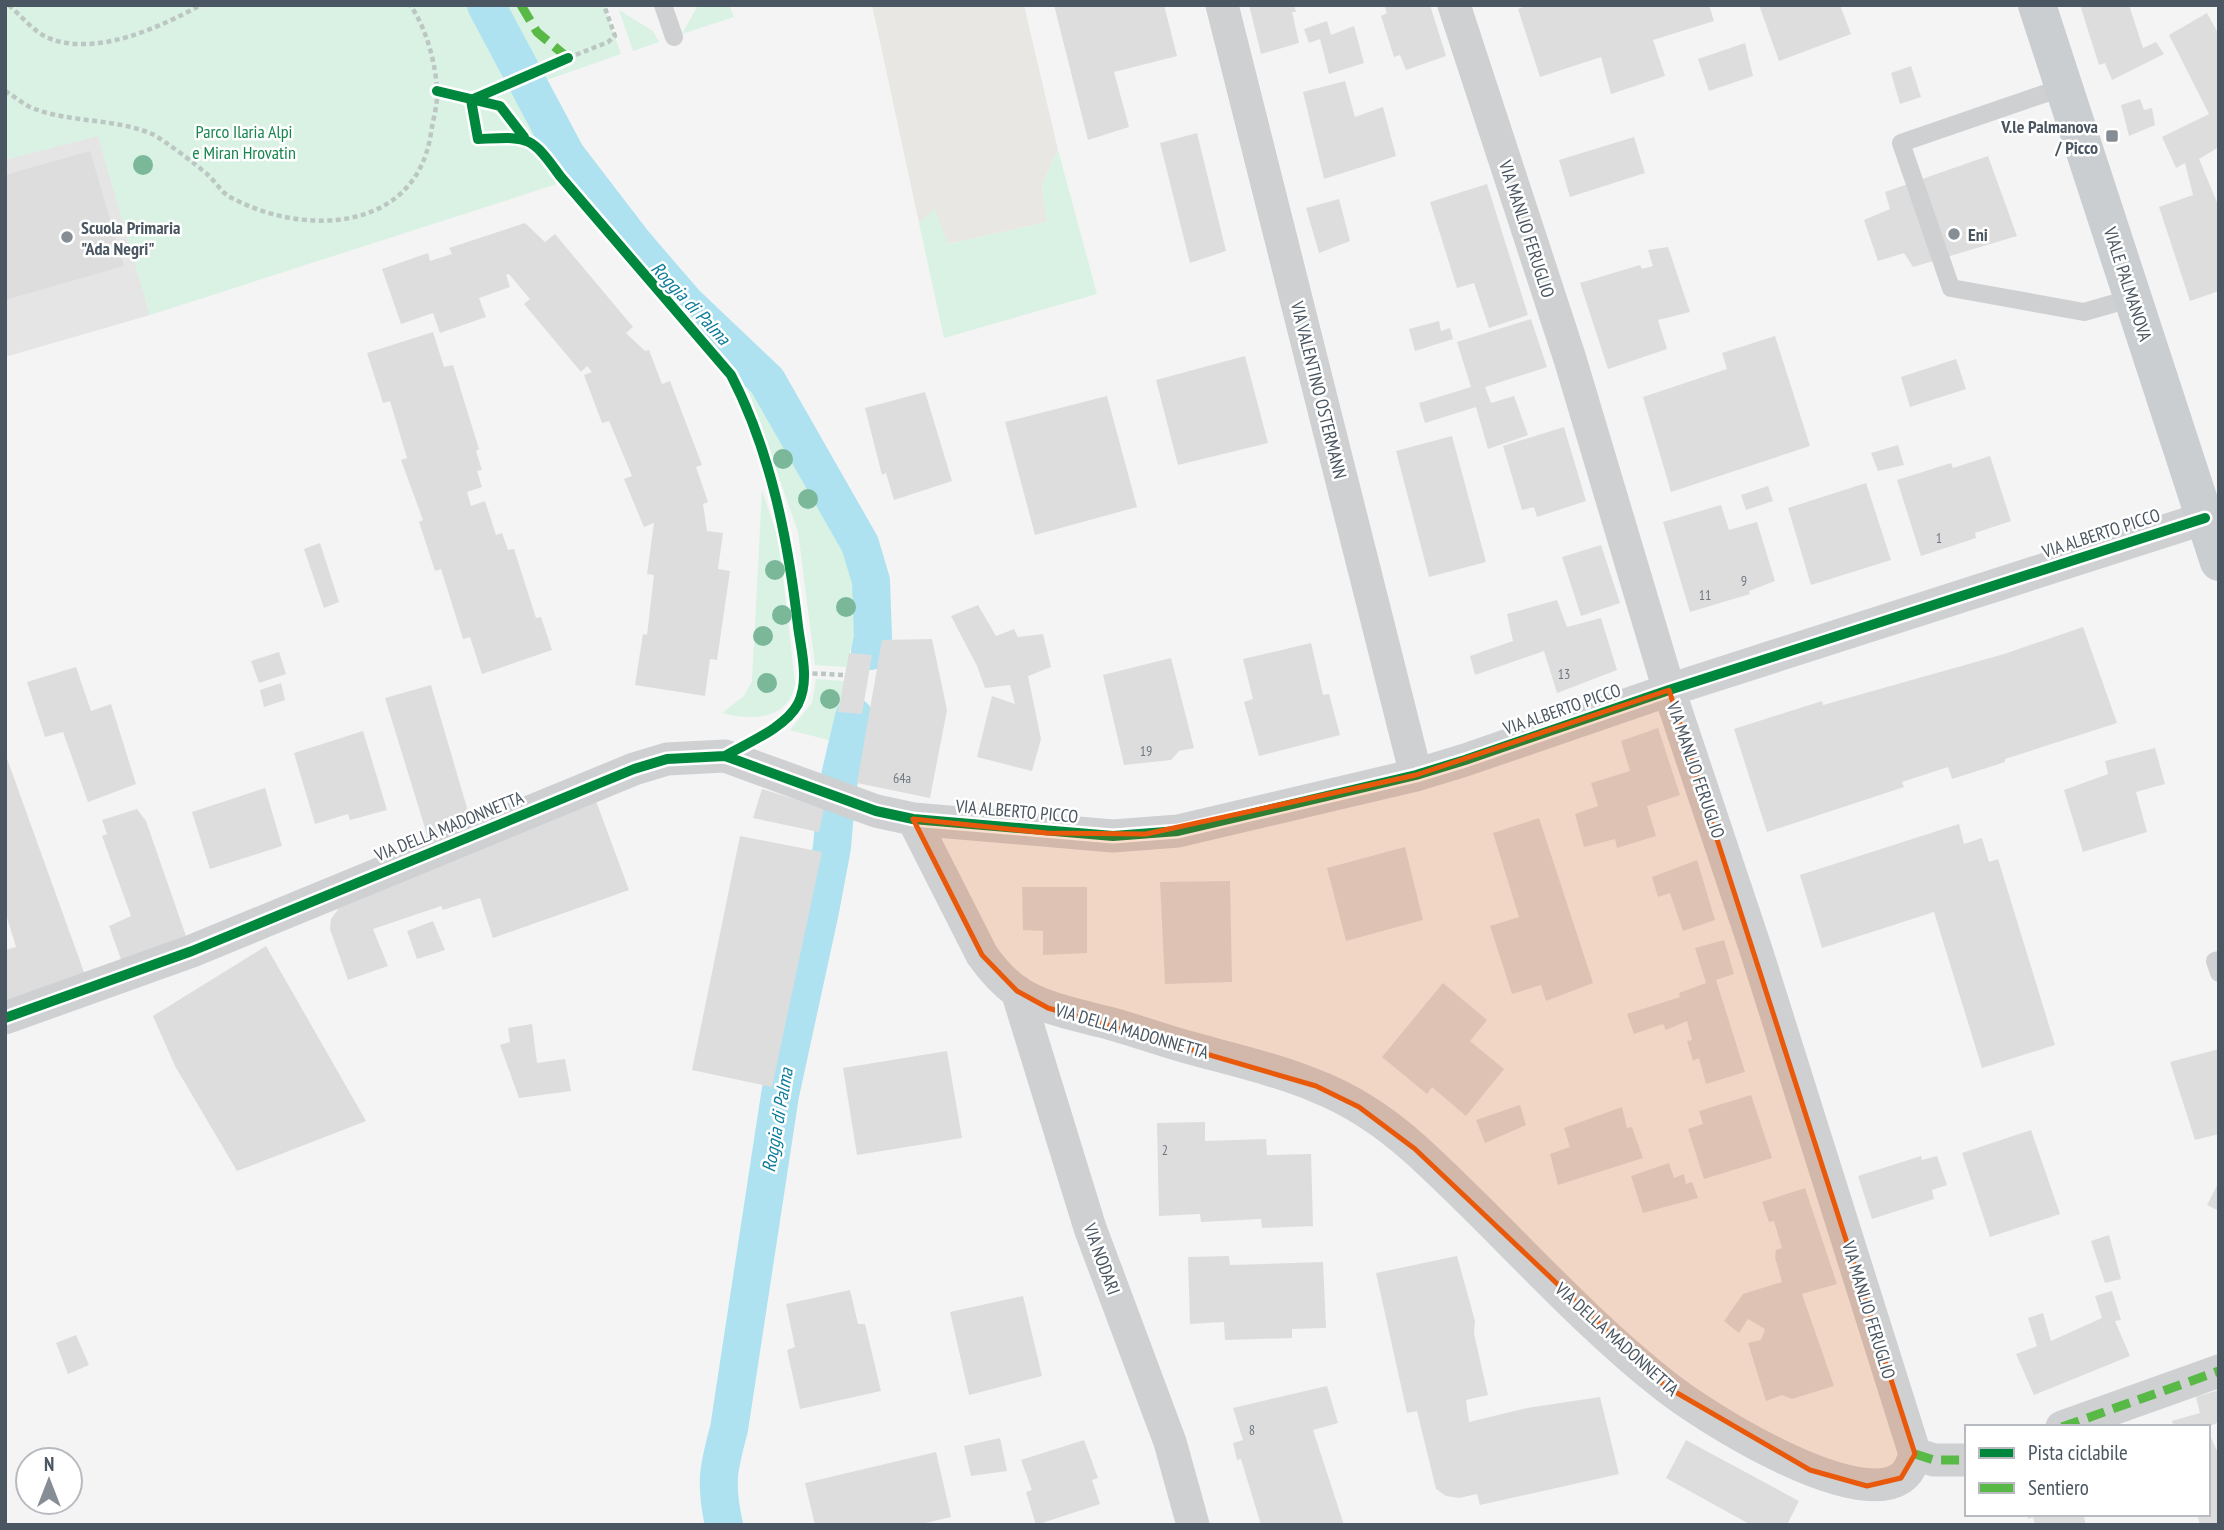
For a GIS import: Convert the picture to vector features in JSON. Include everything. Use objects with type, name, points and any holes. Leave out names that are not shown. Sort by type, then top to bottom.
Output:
[{"type":"main road","name":"VIALE PALMANOVA","points":[[2037,5],[2219,562]]},
{"type":"street","name":"VIA VALENTINO OSTERMANN","points":[[1222,5],[1416,775]]},
{"type":"street","name":"VIA MANLIO FERUGLIO","points":[[1454,5],[1570,359],[1669,690],[1757,953],[1915,1454]]},
{"type":"street","name":"VIA ALBERTO PICCO","points":[[913,819],[1046,833],[1113,836],[1194,828],[1416,775],[1669,690],[2204,518]]},
{"type":"street","name":"VIA DELLA MADONNETTA","points":[[5,1018],[192,951],[634,769],[667,759],[725,756],[913,819],[982,955],[997,975],[1017,991],[1048,1008],[1316,1086],[1359,1107],[1415,1149],[1665,1386],[1757,1444],[1810,1470],[1846,1483],[1867,1486],[1886,1484],[1901,1478],[1909,1470],[1915,1454]]},
{"type":"street","name":"VIA NODARI","points":[[1017,991],[1090,1228],[1170,1442],[1193,1525]]},
{"type":"street","points":[[2068,1425],[2219,1371]]},
{"type":"street","points":[[1915,1454],[1934,1460],[1965,1460]]},
{"type":"lane","points":[[663,5],[674,37]]},
{"type":"lane","points":[[2064,87],[1901,143],[1951,288],[2084,312],[2133,298]]},
{"type":"lane","points":[[2219,960],[2215,961],[2219,972]]},
{"type":"path","points":[[9,5],[50,39],[81,43],[119,39],[175,19],[201,5]]},
{"type":"path","points":[[5,91],[31,108],[153,135],[207,174],[228,196],[259,209],[328,222],[358,217],[377,212],[398,197],[417,171],[430,137],[437,91],[426,35],[410,5]]},
{"type":"path","points":[[568,58],[591,50],[615,36],[604,5]]},
{"type":"path","points":[[804,673],[845,675]]},
{"type":"highlighted area","points":[[1669,690],[1915,1454],[1901,1478],[1867,1486],[1810,1470],[1665,1386],[1415,1149],[1359,1107],[1316,1086],[1048,1008],[1017,991],[982,955],[913,819],[1047,833],[1146,834],[1416,775]]},
{"type":"shaded area","points":[[872,5],[1024,5],[1058,150],[1042,185],[1047,222],[947,244],[934,210],[919,223]]},
{"type":"shaded area","name":"Scuola Primaria \"Ada Negri\"","points":[[98,135],[150,315],[5,357],[5,160]]},
{"type":"green space","name":"Parco Ilaria Alpi e Miran Hrovatin","points":[[5,5],[475,5],[563,166],[557,184],[150,315],[98,136],[5,160]]},
{"type":"green space","points":[[505,5],[604,5],[621,54],[544,81]]},
{"type":"green space","points":[[698,5],[729,5],[734,17],[682,34]]},
{"type":"green space","points":[[619,10],[653,31],[659,42],[633,51]]},
{"type":"green space","points":[[1058,150],[1097,294],[944,338],[919,223],[935,209],[948,244],[1047,222],[1042,185]]},
{"type":"green space","points":[[743,375],[843,531],[858,618],[846,667],[815,665],[798,532]]},
{"type":"green space","points":[[762,490],[779,541],[795,683],[792,695],[777,711],[757,717],[733,716],[722,713],[744,696],[752,681]]},
{"type":"green space","points":[[816,679],[844,681],[832,741],[790,730],[812,703]]},
{"type":"building","points":[[1054,5],[1164,5],[1177,56],[1114,72],[1129,127],[1088,140]]},
{"type":"building","points":[[1249,5],[1294,5],[1296,12],[1292,12],[1299,43],[1261,54]]},
{"type":"building","points":[[1384,5],[1430,5],[1446,56],[1406,70],[1400,55],[1394,57],[1381,16],[1387,13]]},
{"type":"building","points":[[1528,5],[1709,5],[1714,21],[1653,40],[1665,76],[1611,94],[1601,57],[1540,77],[1518,9]]},
{"type":"building","points":[[1759,5],[1840,5],[1851,34],[1779,61]]},
{"type":"building","points":[[2080,5],[2129,5],[2143,48],[2156,42],[2164,54],[2112,80],[2105,63],[2099,65]]},
{"type":"building","points":[[2207,13],[2219,35],[2219,147],[2199,159],[2219,207],[2219,291],[2190,301],[2159,207],[2193,195],[2185,163],[2176,168],[2162,137],[2209,114],[2169,35]]},
{"type":"building","points":[[1327,21],[1331,35],[1354,26],[1364,63],[1329,74],[1320,39],[1309,43],[1304,29]]},
{"type":"building","points":[[1745,43],[1753,76],[1709,91],[1698,59]]},
{"type":"building","points":[[1911,66],[1921,97],[1900,104],[1891,73]]},
{"type":"building","points":[[1345,81],[1355,117],[1383,107],[1396,156],[1324,179],[1303,92]]},
{"type":"building","points":[[2140,99],[2144,110],[2152,108],[2155,125],[2129,136],[2121,105]]},
{"type":"building","points":[[1197,133],[1226,251],[1190,263],[1160,143]]},
{"type":"building","points":[[1634,137],[1645,173],[1570,197],[1559,160]]},
{"type":"building","points":[[90,151],[124,266],[5,300],[5,175]]},
{"type":"building","points":[[1988,156],[2017,236],[1913,267],[1904,253],[1878,261],[1864,220],[1890,209],[1885,192]]},
{"type":"building","points":[[1487,184],[1528,315],[1489,328],[1474,283],[1457,288],[1430,202]]},
{"type":"building","points":[[1339,199],[1350,241],[1319,253],[1306,208]]},
{"type":"building","points":[[525,223],[545,242],[555,234],[633,327],[626,333],[645,351],[649,350],[662,384],[670,381],[702,465],[696,467],[708,502],[703,504],[707,531],[723,533],[718,569],[730,571],[717,660],[710,659],[705,696],[635,685],[643,634],[647,635],[654,575],[647,574],[654,523],[644,527],[624,479],[632,476],[609,421],[602,423],[584,375],[592,372],[587,366],[581,372],[524,304],[530,299],[509,274],[506,275],[510,287],[479,298],[486,317],[440,333],[433,313],[401,324],[382,269],[428,253],[430,261],[452,254],[449,248]]},
{"type":"building","points":[[1668,247],[1690,312],[1658,320],[1667,349],[1608,369],[1580,283],[1640,265],[1642,269],[1653,266],[1648,250]]},
{"type":"building","points":[[1531,319],[1547,367],[1485,387],[1491,403],[1514,396],[1528,435],[1488,449],[1476,407],[1425,423],[1419,403],[1471,387],[1457,342]]},
{"type":"building","points":[[1439,321],[1441,331],[1450,328],[1453,339],[1415,351],[1409,329]]},
{"type":"building","points":[[433,332],[444,367],[453,365],[479,449],[476,451],[482,470],[477,471],[482,487],[467,492],[471,506],[485,501],[496,535],[502,533],[508,550],[514,549],[536,618],[541,617],[552,650],[482,674],[470,637],[463,639],[441,569],[435,571],[419,522],[423,520],[401,460],[407,458],[390,401],[383,403],[367,353]]},
{"type":"building","points":[[1775,336],[1810,446],[1671,492],[1643,397],[1727,369],[1722,353]]},
{"type":"building","points":[[1245,356],[1268,443],[1178,465],[1156,380]]},
{"type":"building","points":[[1956,359],[1966,389],[1910,407],[1901,377]]},
{"type":"building","points":[[925,392],[952,481],[894,500],[886,473],[882,475],[865,408]]},
{"type":"building","points":[[1107,396],[1137,507],[1035,535],[1005,422]]},
{"type":"building","points":[[1564,427],[1586,501],[1537,517],[1534,507],[1522,510],[1503,446]]},
{"type":"building","points":[[1452,436],[1486,562],[1429,577],[1396,451]]},
{"type":"building","points":[[1898,445],[1904,465],[1878,471],[1871,453]]},
{"type":"building","points":[[1990,456],[2011,521],[1975,533],[1976,538],[1921,556],[1897,480],[1951,463],[1953,468]]},
{"type":"building","points":[[1866,483],[1891,560],[1811,585],[1788,508]]},
{"type":"building","points":[[1768,486],[1773,501],[1746,510],[1741,495]]},
{"type":"building","points":[[1721,505],[1729,530],[1757,522],[1775,581],[1749,591],[1750,594],[1690,612],[1663,522]]},
{"type":"building","points":[[320,543],[339,602],[324,608],[304,549]]},
{"type":"building","points":[[1601,545],[1620,603],[1581,616],[1562,557]]},
{"type":"building","points":[[1557,600],[1567,627],[1601,618],[1617,670],[1557,693],[1544,651],[1475,675],[1470,656],[1513,641],[1507,614]]},
{"type":"building","points":[[978,605],[996,636],[1014,629],[1018,637],[1043,634],[1051,667],[1028,676],[1041,739],[1032,771],[977,757],[992,696],[1015,704],[1010,685],[985,688],[977,666],[951,616]]},
{"type":"building","points":[[2083,627],[2117,723],[1952,779],[1948,767],[1902,782],[1904,787],[1767,832],[1734,729],[1822,701],[1823,705],[2004,654]]},
{"type":"building","points":[[932,639],[947,710],[930,798],[857,783],[882,640]]},
{"type":"building","points":[[1311,643],[1323,695],[1329,694],[1340,735],[1259,756],[1244,702],[1253,699],[1243,659]]},
{"type":"building","points":[[279,652],[286,674],[259,683],[251,661]]},
{"type":"building","points":[[849,653],[872,655],[862,714],[838,712]]},
{"type":"building","points":[[1171,658],[1194,748],[1179,751],[1171,760],[1124,765],[1103,675]]},
{"type":"building","points":[[76,667],[91,711],[111,704],[136,784],[88,802],[63,732],[45,737],[27,682]]},
{"type":"building","points":[[281,683],[285,700],[264,707],[260,690]]},
{"type":"building","points":[[431,685],[472,825],[429,841],[385,698]]},
{"type":"building","points":[[1658,728],[1680,795],[1647,806],[1656,836],[1617,848],[1615,839],[1584,847],[1575,814],[1598,806],[1591,783],[1630,771],[1621,741]]},
{"type":"building","points":[[363,731],[387,810],[350,820],[348,814],[315,824],[294,753]]},
{"type":"building","points":[[2155,748],[2165,784],[2136,792],[2147,832],[2083,852],[2064,790],[2108,774],[2105,761]]},
{"type":"building","points":[[5,753],[85,975],[5,1004],[5,950],[16,947],[5,911]]},
{"type":"building","points":[[265,788],[282,846],[210,869],[192,812]]},
{"type":"building","points":[[762,789],[824,808],[819,832],[753,818]]},
{"type":"building","points":[[596,801],[629,890],[493,938],[480,898],[443,910],[441,906],[373,929],[388,966],[348,980],[330,929],[331,919],[339,908]]},
{"type":"building","points":[[137,809],[146,821],[186,936],[122,962],[109,926],[131,916],[102,836],[107,834],[102,820]]},
{"type":"building","points":[[1539,818],[1593,983],[1546,1001],[1541,985],[1512,994],[1490,926],[1519,917],[1493,833]]},
{"type":"building","points":[[1959,824],[1964,844],[1982,838],[1989,862],[1998,859],[2055,1045],[1982,1068],[1934,912],[1822,948],[1800,875]]},
{"type":"building","points":[[740,836],[822,852],[772,1087],[692,1070]]},
{"type":"building","points":[[1405,847],[1423,920],[1346,941],[1327,868]]},
{"type":"building","points":[[1697,860],[1715,920],[1683,931],[1670,893],[1658,897],[1652,877]]},
{"type":"building","points":[[1230,881],[1232,982],[1165,984],[1160,882]]},
{"type":"building","points":[[1022,887],[1087,887],[1087,953],[1043,955],[1043,931],[1023,930]]},
{"type":"building","points":[[433,921],[445,950],[417,959],[407,931]]},
{"type":"building","points":[[1724,940],[1734,974],[1716,980],[1745,1072],[1706,1084],[1699,1058],[1693,1061],[1687,1041],[1692,1040],[1687,1021],[1666,1030],[1663,1024],[1634,1034],[1627,1014],[1680,997],[1679,993],[1706,983],[1695,948]]},
{"type":"building","points":[[266,946],[366,1121],[237,1171],[175,1066],[153,1016]]},
{"type":"building","points":[[1443,983],[1487,1020],[1470,1041],[1504,1069],[1466,1116],[1432,1087],[1427,1094],[1382,1057]]},
{"type":"building","points":[[532,1024],[537,1063],[565,1059],[571,1091],[519,1098],[500,1045],[510,1042],[508,1028]]},
{"type":"building","points":[[2219,1049],[2219,1134],[2195,1140],[2170,1062]]},
{"type":"building","points":[[947,1051],[962,1138],[857,1155],[843,1068]]},
{"type":"building","points":[[1751,1095],[1772,1158],[1704,1179],[1688,1129],[1703,1124],[1699,1111]]},
{"type":"building","points":[[1520,1105],[1526,1125],[1485,1143],[1476,1120]]},
{"type":"building","points":[[1622,1107],[1627,1128],[1632,1127],[1643,1158],[1558,1185],[1550,1154],[1570,1147],[1564,1128]]},
{"type":"building","points":[[1205,1122],[1205,1141],[1266,1139],[1267,1155],[1311,1154],[1313,1226],[1262,1228],[1261,1219],[1201,1222],[1200,1214],[1159,1216],[1157,1123]]},
{"type":"building","points":[[2031,1130],[2060,1214],[1990,1237],[1962,1153]]},
{"type":"building","points":[[1921,1156],[1922,1160],[1937,1156],[1947,1185],[1932,1190],[1934,1199],[1872,1219],[1858,1176]]},
{"type":"building","points":[[1669,1163],[1674,1178],[1684,1174],[1686,1184],[1692,1182],[1698,1198],[1643,1213],[1631,1176]]},
{"type":"building","points":[[2219,1182],[2219,1211],[2207,1205]]},
{"type":"building","points":[[1805,1188],[1837,1284],[1802,1294],[1834,1386],[1792,1399],[1782,1395],[1766,1401],[1748,1343],[1761,1340],[1765,1329],[1748,1319],[1739,1333],[1724,1321],[1743,1294],[1782,1282],[1775,1257],[1776,1250],[1782,1248],[1774,1221],[1769,1222],[1762,1202]]},
{"type":"building","points":[[2109,1235],[2121,1279],[2105,1283],[2091,1241]]},
{"type":"building","points":[[1229,1256],[1230,1265],[1323,1262],[1326,1328],[1292,1329],[1292,1338],[1225,1340],[1224,1322],[1190,1324],[1188,1257]]},
{"type":"building","points":[[1457,1256],[1475,1321],[1474,1334],[1488,1395],[1466,1400],[1469,1422],[1527,1408],[1600,1397],[1619,1474],[1480,1505],[1477,1494],[1459,1498],[1446,1496],[1436,1489],[1417,1411],[1407,1413],[1376,1273]]},
{"type":"building","points":[[850,1290],[858,1324],[865,1324],[881,1391],[800,1409],[787,1350],[795,1347],[786,1304]]},
{"type":"building","points":[[2112,1291],[2121,1320],[2115,1321],[2130,1356],[2034,1395],[2016,1354],[2037,1346],[2028,1318],[2043,1313],[2051,1341],[2102,1318],[2095,1296]]},
{"type":"building","points":[[1023,1296],[1042,1376],[969,1395],[950,1312]]},
{"type":"building","points":[[76,1335],[89,1365],[68,1374],[56,1343]]},
{"type":"building","points":[[1327,1386],[1338,1423],[1313,1430],[1344,1525],[1261,1525],[1241,1459],[1237,1460],[1233,1443],[1243,1440],[1233,1408]]},
{"type":"building","points":[[2219,1390],[2219,1422],[2210,1426],[2173,1425],[2172,1421],[2200,1413],[2196,1397]]},
{"type":"building","points":[[2210,1435],[2219,1455],[2219,1525],[2200,1525],[2198,1516],[2210,1516]]},
{"type":"building","points":[[1000,1438],[1007,1471],[971,1476],[964,1446]]},
{"type":"building","points":[[1084,1440],[1098,1478],[1092,1480],[1100,1504],[1036,1525],[1026,1492],[1032,1490],[1021,1460]]},
{"type":"building","points":[[1686,1440],[1799,1501],[1787,1525],[1751,1525],[1666,1478]]},
{"type":"building","points":[[936,1452],[951,1517],[917,1525],[815,1525],[805,1483]]},
{"type":"building","points":[[2027,1516],[2084,1516],[2086,1525],[2035,1525],[2033,1517],[2028,1519]]},
{"type":"waterway","name":"Roggia di Palma","points":[[486,5],[566,155],[635,245],[685,303],[767,381],[860,544],[871,581],[873,637],[870,651]]},
{"type":"waterway","name":"Roggia di Palma","points":[[724,1525],[719,1498],[720,1466],[729,1429],[780,1095],[820,911],[832,847],[837,789],[854,717]]},
{"type":"marked path","points":[[521,5],[537,32],[568,58],[565,60]]},
{"type":"marked path","points":[[2068,1425],[2219,1371]]},
{"type":"marked path","points":[[1915,1454],[1934,1460],[1965,1460]]},
{"type":"cycle path","points":[[471,100],[568,58]]},
{"type":"cycle path","points":[[437,91],[500,106],[524,137]]},
{"type":"cycle path","points":[[471,100],[478,139],[518,139],[534,145],[542,152],[731,375],[745,404],[767,466],[783,529],[804,675],[802,695],[792,713],[765,734],[725,756]]},
{"type":"cycle path","points":[[5,1018],[192,951],[634,769],[667,759],[725,756],[876,811],[913,819],[1113,836],[1178,831],[1416,775],[1669,690],[2205,518]]},
{"type":"place","name":"V.le Palmanova / Picco","points":[[2112,136]]},
{"type":"place","name":"Eni","points":[[1954,234]]},
{"type":"place","name":"Scuola Primaria \"Ada Negri\"","points":[[67,237]]}]
